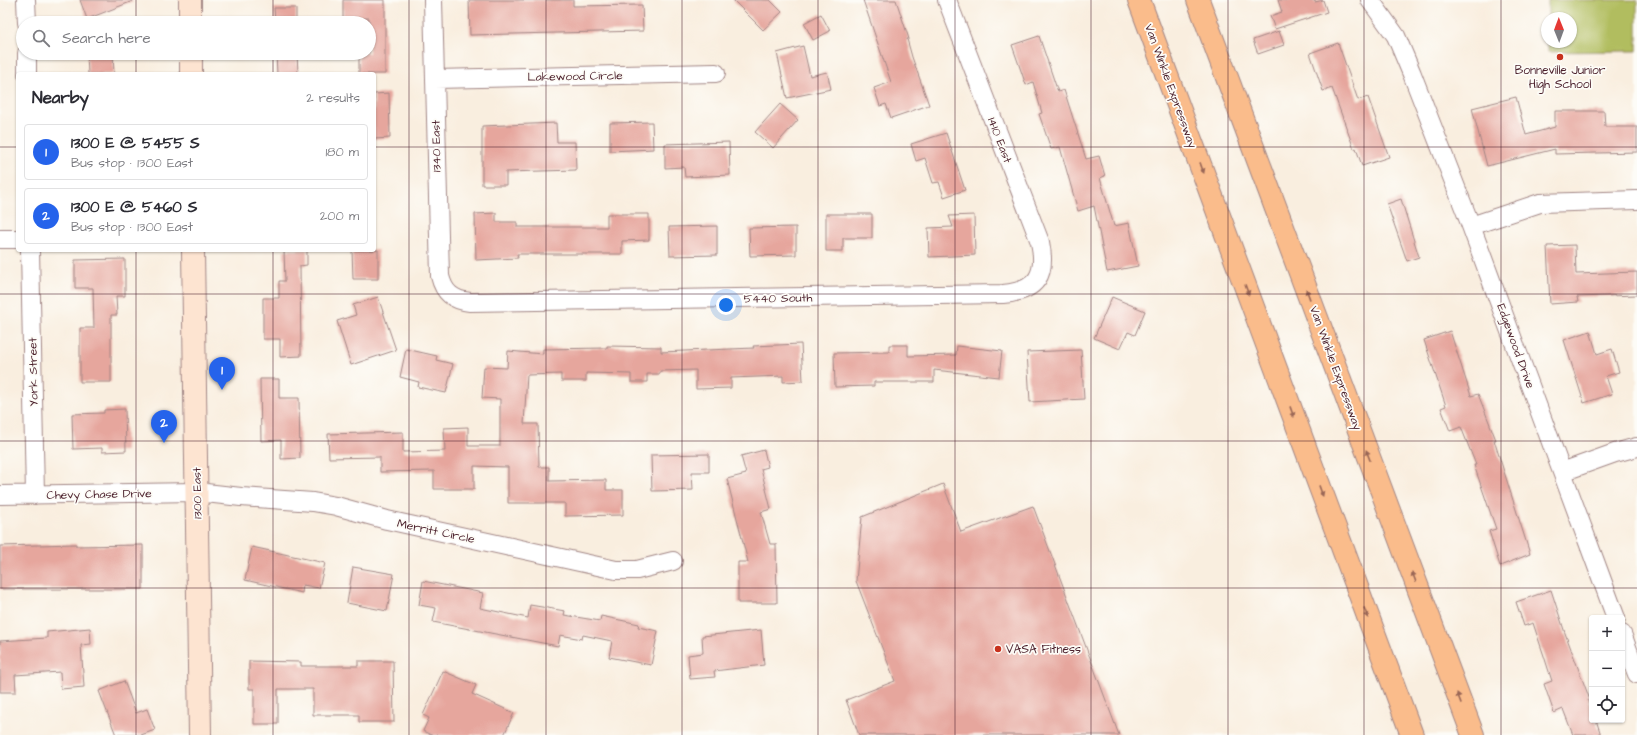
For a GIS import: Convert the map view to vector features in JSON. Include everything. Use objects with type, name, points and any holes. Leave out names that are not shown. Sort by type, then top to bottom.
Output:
[{"type":"main road","points":[[190,0],[190,16]]},
{"type":"main road","name":"Van Winkle Expressway","points":[[1139,0],[1412,735]]},
{"type":"main road","name":"Van Winkle Expressway","points":[[1198,0],[1473,735]]},
{"type":"main road","points":[[190,60],[191,72]]},
{"type":"main road","name":"1300 East","points":[[193,252],[200,735]]},
{"type":"street","points":[[26,0],[27,16]]},
{"type":"street","name":"1340 East","points":[[433,0],[439,268],[442,284],[446,292]]},
{"type":"street","name":"1410 East","points":[[947,0],[984,100],[1040,242],[1042,261],[1038,280]]},
{"type":"street","name":"Edgewood Drive","points":[[1370,0],[1396,36],[1412,74],[1471,226],[1615,615]]},
{"type":"street","points":[[27,60],[28,72]]},
{"type":"street","name":"Lakewood Circle","points":[[435,79],[716,73]]},
{"type":"street","points":[[1471,226],[1540,203],[1637,200]]},
{"type":"street","points":[[0,239],[16,239]]},
{"type":"street","name":"York Street","points":[[30,252],[35,495]]},
{"type":"street","name":"5440 South","points":[[446,292],[457,299],[470,302],[1003,294],[1022,291],[1038,280]]},
{"type":"street","points":[[1562,472],[1614,453],[1637,447]]},
{"type":"street","name":"Chevy Chase Drive","points":[[0,495],[197,492]]},
{"type":"street","name":"Merritt Circle","points":[[197,492],[336,506],[387,520],[616,570],[637,570],[673,560]]},
{"type":"street","points":[[1625,642],[1637,674]]},
{"type":"green space","points":[[1548,0],[1637,0],[1637,51],[1548,52],[1548,48],[1577,48],[1577,12],[1548,12]]},
{"type":"building","points":[[80,0],[133,0],[95,16],[86,16]]},
{"type":"building","points":[[343,0],[385,0],[385,74],[376,74],[376,72],[359,72],[359,60],[376,60],[376,16],[343,16]]},
{"type":"building","points":[[469,0],[573,0],[573,6],[642,5],[643,31],[470,35]]},
{"type":"building","points":[[733,0],[770,0],[782,12],[763,30]]},
{"type":"building","points":[[863,0],[896,0],[909,39],[907,39],[912,57],[929,105],[891,118],[886,104],[880,106],[874,88],[891,82]]},
{"type":"building","points":[[1278,0],[1314,0],[1315,2],[1323,0],[1327,12],[1275,29],[1270,16],[1282,12]]},
{"type":"building","points":[[274,8],[296,8],[296,16],[275,16]]},
{"type":"building","points":[[821,14],[830,31],[813,40],[804,23]]},
{"type":"building","points":[[1279,31],[1284,45],[1258,54],[1253,40]]},
{"type":"building","points":[[1039,36],[1058,92],[1064,90],[1086,159],[1099,156],[1105,176],[1100,178],[1114,226],[1129,223],[1138,266],[1107,272],[1094,206],[1078,211],[1060,147],[1051,149],[1039,114],[1042,113],[1033,82],[1026,85],[1012,45]]},
{"type":"building","points":[[1338,43],[1358,100],[1368,97],[1389,157],[1362,166],[1356,148],[1354,149],[1332,88],[1323,91],[1310,53]]},
{"type":"building","points":[[803,46],[810,76],[827,72],[831,89],[787,98],[777,53]]},
{"type":"building","points":[[87,60],[113,60],[114,72],[88,72]]},
{"type":"building","points":[[276,60],[297,60],[298,72],[277,72]]},
{"type":"building","points":[[389,93],[390,138],[376,139],[376,94]]},
{"type":"building","points":[[1516,97],[1526,135],[1555,127],[1555,111],[1604,111],[1605,127],[1637,127],[1637,152],[1555,154],[1555,149],[1487,166],[1472,108]]},
{"type":"building","points":[[780,104],[798,120],[773,148],[755,132]]},
{"type":"building","points":[[652,122],[653,149],[610,151],[610,123]]},
{"type":"building","points":[[556,123],[557,142],[575,142],[576,170],[506,172],[506,185],[482,185],[482,126]]},
{"type":"building","points":[[946,133],[965,190],[944,197],[939,182],[933,183],[925,158],[916,161],[911,144]]},
{"type":"building","points":[[729,142],[730,175],[685,177],[684,167],[665,168],[665,144]]},
{"type":"building","points":[[1401,199],[1419,257],[1407,261],[1387,204]]},
{"type":"building","points":[[496,213],[496,222],[517,222],[517,227],[607,227],[607,214],[649,214],[649,240],[622,241],[622,254],[517,254],[518,258],[476,260],[475,214]]},
{"type":"building","points":[[826,214],[872,214],[872,238],[843,238],[843,251],[826,251]]},
{"type":"building","points":[[974,215],[975,255],[929,257],[928,228],[953,227],[949,216]]},
{"type":"building","points":[[717,226],[717,255],[670,256],[669,227]]},
{"type":"building","points":[[796,227],[796,255],[750,256],[749,228]]},
{"type":"building","points":[[1575,245],[1576,274],[1637,272],[1637,295],[1577,297],[1578,302],[1550,304],[1547,246]]},
{"type":"building","points":[[376,250],[378,250],[378,279],[353,279],[352,252],[376,252]]},
{"type":"building","points":[[284,252],[307,252],[307,265],[300,266],[301,356],[280,357],[280,339],[263,339],[263,298],[279,298],[279,281],[285,281]]},
{"type":"building","points":[[125,259],[125,296],[116,296],[117,315],[111,315],[111,382],[80,382],[80,328],[94,328],[93,288],[75,288],[75,260]]},
{"type":"building","points":[[378,297],[396,350],[351,365],[337,321],[356,315],[353,305]]},
{"type":"building","points":[[1112,297],[1145,311],[1135,335],[1128,332],[1120,349],[1094,338]]},
{"type":"building","points":[[1450,331],[1471,396],[1478,394],[1496,440],[1494,440],[1530,554],[1500,566],[1489,531],[1496,529],[1474,465],[1476,465],[1461,427],[1450,431],[1441,408],[1446,406],[1424,340]]},
{"type":"building","points":[[1590,331],[1597,354],[1612,349],[1619,372],[1606,376],[1612,394],[1584,403],[1564,340]]},
{"type":"building","points":[[801,344],[803,381],[783,382],[783,376],[731,378],[731,388],[696,389],[696,370],[660,371],[660,374],[647,374],[647,382],[631,382],[631,374],[586,373],[586,381],[561,381],[561,374],[527,375],[524,424],[538,424],[539,467],[549,467],[549,481],[606,480],[606,490],[623,490],[623,515],[565,516],[565,503],[508,503],[508,467],[474,466],[474,489],[434,489],[434,471],[380,472],[380,457],[329,458],[328,434],[403,432],[403,452],[445,451],[444,428],[468,427],[468,446],[500,446],[500,399],[482,398],[484,367],[507,368],[508,351],[543,354],[543,349],[607,348],[607,346],[661,347],[661,352],[754,348],[753,346]]},
{"type":"building","points":[[889,345],[908,345],[908,356],[956,355],[957,346],[1002,351],[999,377],[934,370],[934,382],[874,382],[874,386],[835,387],[834,353],[889,352]]},
{"type":"building","points":[[406,349],[437,356],[436,360],[453,364],[446,393],[418,387],[419,382],[400,377]]},
{"type":"building","points":[[1081,350],[1084,399],[1030,402],[1027,352]]},
{"type":"building","points":[[260,379],[279,379],[279,398],[299,398],[300,458],[281,459],[281,440],[261,441]]},
{"type":"building","points":[[125,409],[126,451],[102,452],[102,448],[73,449],[72,414],[104,413],[104,410]]},
{"type":"building","points":[[764,450],[768,467],[761,469],[771,509],[761,512],[770,544],[776,544],[777,603],[738,603],[738,562],[748,562],[727,479],[746,474],[741,456]]},
{"type":"building","points":[[709,454],[709,472],[692,472],[693,490],[652,491],[651,455]]},
{"type":"building","points":[[943,484],[961,532],[1033,506],[1119,735],[859,735],[846,700],[895,681],[856,581],[862,517]]},
{"type":"building","points":[[76,544],[76,546],[143,545],[143,589],[0,589],[0,546]]},
{"type":"building","points":[[252,547],[325,563],[319,588],[303,585],[302,593],[245,580]]},
{"type":"building","points":[[353,567],[394,574],[387,611],[347,603]]},
{"type":"building","points":[[423,581],[483,593],[480,608],[528,618],[530,605],[565,611],[564,615],[600,621],[601,616],[639,624],[638,627],[658,631],[651,665],[609,657],[612,641],[583,635],[582,639],[560,635],[558,646],[433,622],[436,608],[419,605]]},
{"type":"building","points":[[1551,590],[1589,697],[1589,723],[1597,723],[1601,735],[1573,735],[1563,709],[1554,713],[1544,684],[1552,681],[1533,623],[1524,626],[1516,602]]},
{"type":"building","points":[[90,628],[91,644],[81,645],[84,687],[61,689],[60,672],[15,675],[16,692],[0,692],[0,641],[47,638],[47,632]]},
{"type":"building","points":[[761,630],[764,665],[714,671],[715,677],[690,679],[688,655],[703,653],[702,636]]},
{"type":"building","points":[[249,661],[301,662],[301,666],[358,666],[358,661],[393,661],[394,722],[359,722],[359,715],[313,715],[313,689],[278,689],[278,724],[254,724],[254,689],[249,689]]},
{"type":"building","points":[[443,671],[476,685],[472,694],[514,713],[504,735],[431,735],[423,731],[429,718],[423,715]]},
{"type":"building","points":[[124,681],[136,713],[147,709],[155,730],[141,735],[116,735],[99,691]]},
{"type":"place","name":"Bonneville Junior High School","points":[[1560,57]]},
{"type":"place","name":"1300 E @ 5455 S","points":[[222,390]]},
{"type":"place","name":"1300 E @ 5460 S","points":[[164,443]]},
{"type":"place","name":"VASA Fitness","points":[[998,649]]}]
